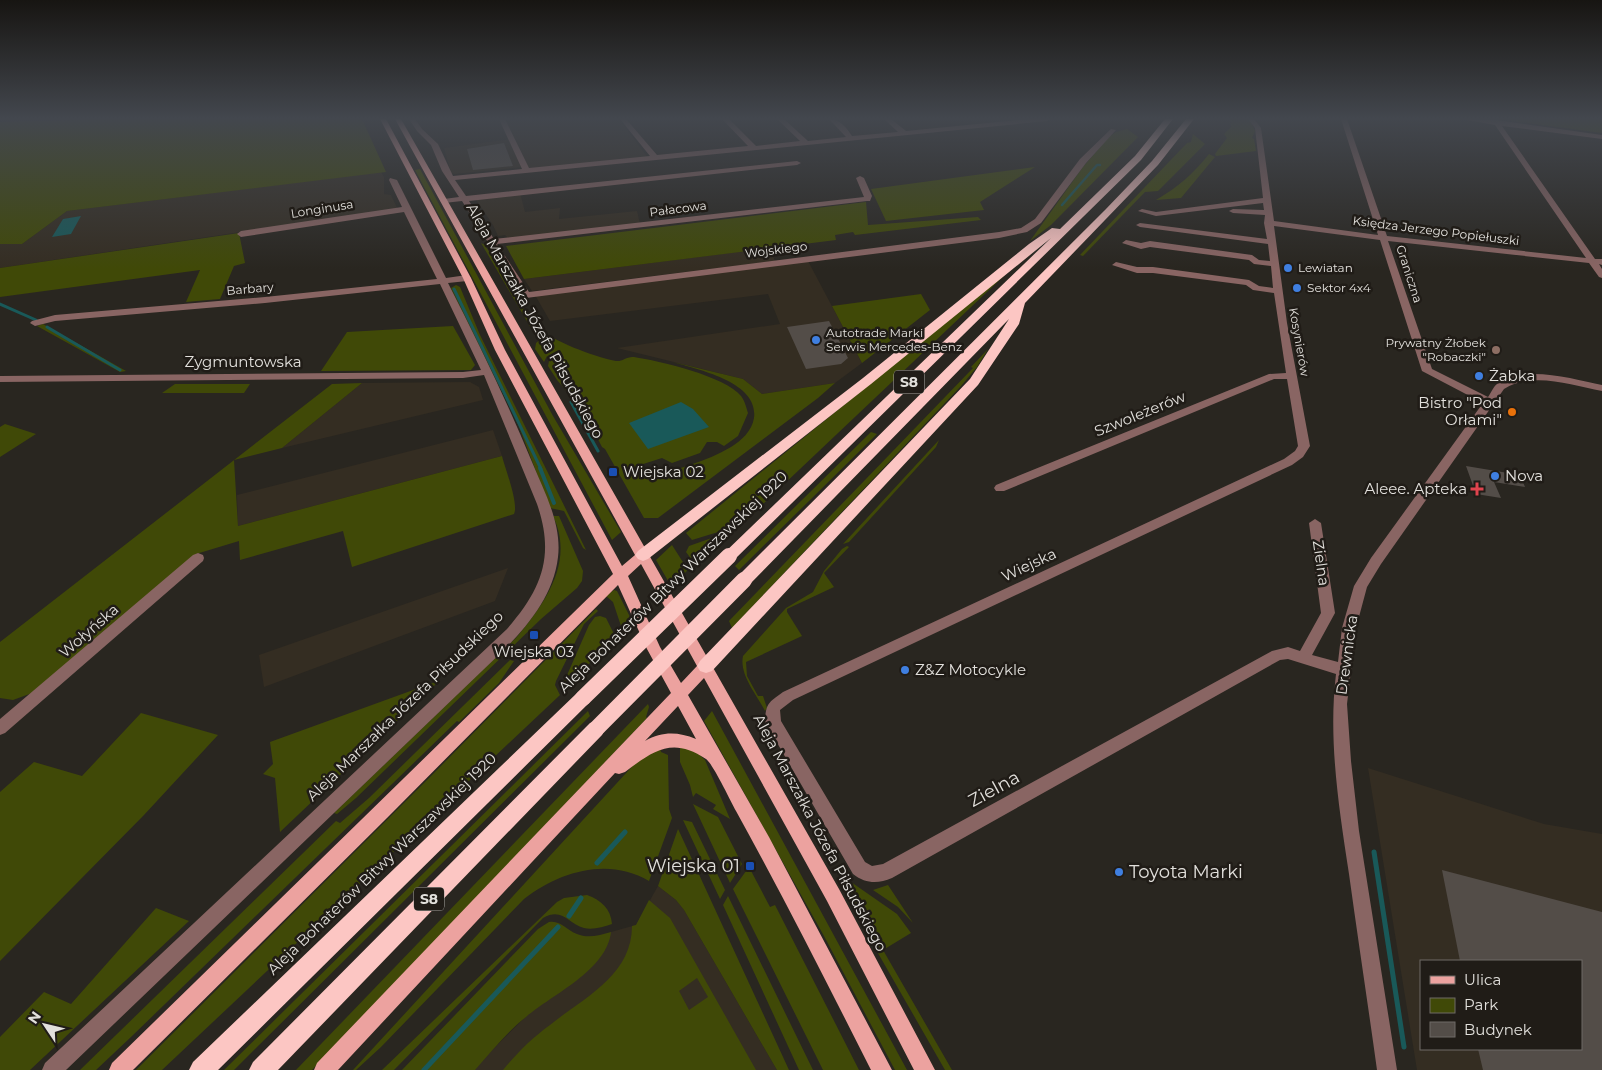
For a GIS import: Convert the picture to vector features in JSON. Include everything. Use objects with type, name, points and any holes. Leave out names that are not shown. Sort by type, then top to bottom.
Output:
[{"type":"highway","name":"Aleja Bohaterów Bitwy Warszawskiej 1920","points":[[201,1070],[1127,169]]},
{"type":"highway","name":"S8","points":[[261,1070],[1148,169]]},
{"type":"highway","points":[[643,555],[860,386],[1032,246],[1088,208]]},
{"type":"highway","points":[[706,666],[974,382],[1013,324],[1023,298]]},
{"type":"main road","points":[[409,169],[467,278],[500,350],[620,574],[654,650],[776,868],[882,1070]]},
{"type":"main road","name":"Aleja Marszałka Józefa Piłsudskiego","points":[[426,169],[833,894],[925,1070]]},
{"type":"main road","points":[[119,1070],[368,826],[620,574],[643,555]]},
{"type":"main road","points":[[324,1070],[706,666]]},
{"type":"main road","points":[[595,784],[650,745],[660,741],[677,739],[696,744],[714,755]]},
{"type":"street","name":"Aleja Marszałka Józefa Piłsudskiego","points":[[446,169],[526,295]]},
{"type":"street","points":[[451,178],[547,169]]},
{"type":"street","points":[[444,201],[741,169]]},
{"type":"street","name":"Wojskiego","points":[[526,295],[999,235],[1029,228],[1040,220],[1076,169]]},
{"type":"street","name":"Kosynierów","points":[[1262,169],[1286,354],[1292,376],[1304,446]]},
{"type":"street","name":"Graniczna","points":[[1361,169],[1427,371],[1490,402]]},
{"type":"street","points":[[1528,169],[1602,275]]},
{"type":"street","name":"Pałacowa","points":[[493,242],[867,199],[868,196],[860,178]]},
{"type":"street","name":"Aleja Marszałka Józefa Piłsudskiego","points":[[52,1070],[510,635],[534,605],[544,585],[550,567],[552,534],[512,424],[392,180]]},
{"type":"street","points":[[1142,212],[1156,214],[1265,200]]},
{"type":"street","name":"Longinusa","points":[[241,234],[407,209]]},
{"type":"street","points":[[1151,221],[1241,210],[1267,213]]},
{"type":"street","points":[[1182,216],[1199,232]]},
{"type":"street","name":"Księdza Jerzego Popiełuszki","points":[[1268,223],[1602,262]]},
{"type":"street","points":[[1140,225],[1271,242]]},
{"type":"street","points":[[1126,243],[1141,246],[1150,244],[1252,258],[1257,262],[1274,264]]},
{"type":"street","points":[[1116,265],[1137,270],[1153,270],[1249,283],[1256,288],[1278,292]]},
{"type":"street","name":"Barbary","points":[[35,323],[55,318],[443,282],[467,278]]},
{"type":"street","name":"Zygmuntowska","points":[[0,379],[463,375],[487,372]]},
{"type":"street","name":"Szwoleżerów","points":[[1000,488],[1273,376],[1292,376]]},
{"type":"street","name":"Drewnicka","points":[[1387,1070],[1343,768],[1340,723],[1350,619],[1361,586],[1390,541],[1500,387],[1507,381],[1516,378],[1540,378],[1602,388]]},
{"type":"street","name":"Wiejska","points":[[772,715],[773,707],[788,696],[1288,462],[1299,454],[1304,446]]},
{"type":"street","name":"Zielna","points":[[1304,657],[1328,613],[1315,523]]},
{"type":"street","name":"Wołyńska","points":[[1,725],[198,558]]},
{"type":"street","name":"Zielna","points":[[772,715],[773,722],[859,868],[872,875],[886,872],[1277,655],[1288,653],[1344,670]]},
{"type":"shaded area","points":[[450,169],[505,169],[454,174],[451,173]]},
{"type":"shaded area","points":[[526,169],[546,169],[527,171]]},
{"type":"shaded area","points":[[381,172],[384,177],[384,194],[391,195],[397,208],[395,209],[0,268],[0,244],[22,244],[67,211]]},
{"type":"shaded area","points":[[520,193],[525,212],[560,208],[559,219],[637,211],[640,224],[508,238],[505,235],[498,236],[475,198]]},
{"type":"shaded area","points":[[769,248],[775,261],[532,291],[524,279]]},
{"type":"shaded area","points":[[808,261],[862,363],[835,383],[762,394],[743,379],[617,348],[780,324],[768,294],[550,321],[535,295]]},
{"type":"shaded area","points":[[470,382],[479,387],[483,400],[282,448],[362,383]]},
{"type":"shaded area","points":[[493,430],[502,456],[238,526],[237,495]]},
{"type":"shaded area","points":[[508,568],[495,601],[264,687],[259,655]]},
{"type":"shaded area","points":[[1368,768],[1544,824],[1602,834],[1602,1070],[1417,1070]]},
{"type":"shaded area","points":[[658,886],[676,900],[684,910],[777,1070],[472,1070],[611,932],[636,925]]},
{"type":"green space","points":[[0,169],[385,169],[386,172],[67,211],[22,244],[0,244]]},
{"type":"green space","points":[[420,169],[553,416],[621,532],[612,540],[415,170]]},
{"type":"green space","points":[[1032,169],[980,202],[984,210],[886,221],[871,189]]},
{"type":"green space","points":[[1082,169],[1106,169],[1051,225],[1030,241]]},
{"type":"green space","points":[[1162,169],[1180,169],[1158,191],[1145,192],[1083,256],[1080,255]]},
{"type":"green space","points":[[1196,169],[1205,169],[1181,198],[1156,200],[1171,190]]},
{"type":"green space","points":[[866,202],[868,225],[978,217],[981,220],[855,235],[853,232],[835,235],[836,240],[524,279],[506,246]]},
{"type":"green space","points":[[239,233],[245,263],[234,266],[220,299],[186,302],[200,270],[0,297],[0,268]]},
{"type":"green space","points":[[481,243],[485,245],[535,327],[552,338],[606,359],[618,361],[634,357],[691,371],[721,382],[741,396],[748,413],[738,436],[724,446],[717,442],[707,442],[700,453],[672,463],[662,458],[640,465],[648,478],[701,461],[731,447],[746,435],[753,423],[753,406],[747,395],[737,387],[725,379],[673,362],[743,379],[762,394],[835,383],[818,398],[658,518],[644,518],[605,449],[602,447],[583,410],[557,380],[548,366],[547,356],[544,362],[535,349],[536,343],[542,338],[531,328]]},
{"type":"green space","points":[[1007,273],[741,525],[692,540],[686,533]]},
{"type":"green space","points":[[456,285],[460,287],[480,335],[586,550],[583,548],[564,511],[550,508],[518,424],[451,288]]},
{"type":"green space","points":[[921,294],[930,310],[862,363],[832,306]]},
{"type":"green space","points":[[43,324],[126,371],[120,372],[37,326]]},
{"type":"green space","points":[[453,326],[475,365],[471,370],[321,371],[347,332]]},
{"type":"green space","points":[[988,349],[977,367],[961,386],[732,628],[729,621],[973,368],[971,367]]},
{"type":"green space","points":[[362,383],[282,448],[234,460],[332,384]]},
{"type":"green space","points":[[175,384],[250,384],[244,393],[162,393]]},
{"type":"green space","points":[[5,424],[36,434],[0,457],[0,427]]},
{"type":"green space","points":[[871,432],[877,434],[739,570],[735,566]]},
{"type":"green space","points":[[939,440],[936,447],[849,542],[843,544]]},
{"type":"green space","points":[[502,456],[515,502],[515,509],[514,514],[352,567],[343,531],[240,560],[239,541],[196,554],[32,693],[13,700],[0,698],[0,642],[234,460],[238,526]]},
{"type":"green space","points":[[553,516],[559,516],[583,571],[582,581],[577,588],[541,619],[356,798],[337,814],[334,813],[516,638],[527,625],[546,596],[559,566],[561,550],[559,533]]},
{"type":"green space","points":[[723,534],[725,535],[695,564],[686,552],[689,546]]},
{"type":"green space","points":[[672,545],[688,570],[671,586],[656,560]]},
{"type":"green space","points":[[847,546],[849,547],[824,573],[834,587],[787,609],[802,636],[746,662],[747,676],[758,696],[763,696],[767,708],[765,711],[746,678],[742,663],[743,656],[786,608],[813,592],[824,571],[842,549]]},
{"type":"green space","points":[[614,590],[617,591],[633,623],[623,632],[613,602],[606,596]]},
{"type":"green space","points":[[596,609],[598,611],[584,624],[556,681],[555,685],[560,695],[162,1070],[136,1070],[432,775]]},
{"type":"green space","points":[[595,617],[606,618],[616,638],[568,684],[564,682],[589,625]]},
{"type":"green space","points":[[510,660],[514,661],[499,683],[459,722],[457,721],[131,1037],[96,1070],[80,1070],[336,821],[340,823],[369,798]]},
{"type":"green space","points":[[438,681],[280,832],[275,778],[263,774],[273,764],[270,742]]},
{"type":"green space","points":[[648,704],[647,718],[312,1070],[296,1070]]},
{"type":"green space","points":[[588,711],[590,716],[234,1070],[224,1070]]},
{"type":"green space","points":[[712,711],[907,1070],[895,1070],[824,936],[704,721]]},
{"type":"green space","points":[[141,713],[218,735],[144,815],[0,961],[0,792],[34,762],[82,776]]},
{"type":"green space","points":[[680,746],[698,753],[705,760],[730,819],[713,809],[716,805],[696,793],[693,797],[680,762]]},
{"type":"green space","points":[[660,747],[661,752],[668,755],[669,809],[672,818],[649,881],[634,874],[618,870],[585,870],[553,881],[538,889],[524,899],[381,1047],[356,1070],[353,1070],[639,759]]},
{"type":"green space","points":[[693,804],[718,817],[742,864],[730,883]]},
{"type":"green space","points":[[683,820],[692,822],[725,890],[720,899]]},
{"type":"green space","points":[[678,829],[789,1070],[777,1070],[684,910],[676,900],[658,886]]},
{"type":"green space","points":[[749,867],[770,907],[775,905],[859,1070],[823,1070],[733,889]]},
{"type":"green space","points":[[843,869],[851,882],[897,914],[911,933],[883,950],[952,1070],[945,1070],[863,927],[864,924],[840,871]]},
{"type":"green space","points":[[888,885],[913,923],[898,907],[873,890]]},
{"type":"green space","points":[[587,895],[604,906],[610,914],[612,924],[587,929],[578,926],[561,915],[550,915],[543,918],[394,1070],[382,1070],[557,902],[564,898]]},
{"type":"green space","points":[[728,896],[813,1070],[799,1070],[723,905]]},
{"type":"green space","points":[[649,900],[670,918],[756,1070],[503,1070],[531,1040],[590,995],[615,972],[624,959],[630,944],[632,926],[636,925]],"holes":[[[697,978],[708,997],[689,1010],[679,991]]]},
{"type":"green space","points":[[156,908],[189,921],[30,1070],[0,1070],[0,1037],[44,992],[71,1004]]},
{"type":"green space","points":[[549,922],[557,922],[573,932],[585,936],[611,932],[607,946],[600,958],[589,970],[519,1023],[499,1042],[475,1070],[402,1070],[538,929]]},
{"type":"water","points":[[81,216],[71,234],[52,237],[63,219]]},
{"type":"water","points":[[681,402],[693,409],[709,427],[648,449],[629,423]]},
{"type":"building","name":"Autotrade Marki Serwis Mercedes-Benz","points":[[829,321],[848,358],[841,364],[806,369],[787,327]]},
{"type":"building","name":"Nova","points":[[1466,466],[1520,475],[1525,487],[1494,482],[1501,498],[1476,494]]},
{"type":"building","points":[[1442,870],[1602,912],[1602,1070],[1483,1070],[1478,1050],[1582,1050],[1582,960],[1460,960]]},
{"type":"waterway","points":[[1062,205],[1094,169]]},
{"type":"waterway","points":[[454,289],[541,469]]},
{"type":"waterway","points":[[0,304],[36,320]]},
{"type":"waterway","points":[[47,327],[120,370]]},
{"type":"waterway","points":[[571,402],[598,451]]},
{"type":"waterway","points":[[540,468],[554,503]]},
{"type":"waterway","points":[[597,863],[625,832]]},
{"type":"waterway","points":[[1374,852],[1404,1047]]},
{"type":"waterway","points":[[569,916],[581,898]]},
{"type":"waterway","points":[[424,1070],[558,927]]},
{"type":"place","name":"Lewiatan","points":[[1288,268]]},
{"type":"place","name":"Sektor 4x4","points":[[1297,288]]},
{"type":"place","name":"Autotrade Marki Serwis Mercedes-Benz","points":[[816,340]]},
{"type":"place","name":"Prywatny Żłobek \"Robaczki\"","points":[[1496,350]]},
{"type":"place","name":"Żabka","points":[[1479,376]]},
{"type":"place","name":"Bistro \"Pod Orłami\"","points":[[1512,412]]},
{"type":"place","name":"Wiejska 02","points":[[613,472]]},
{"type":"place","name":"Nova","points":[[1495,476]]},
{"type":"place","name":"Aleee. Apteka","points":[[1477,489]]},
{"type":"place","name":"Wiejska 03","points":[[534,635]]},
{"type":"place","name":"Z&Z Motocykle","points":[[905,670]]},
{"type":"place","name":"Wiejska 01","points":[[750,866]]},
{"type":"place","name":"Toyota Marki","points":[[1119,872]]}]
